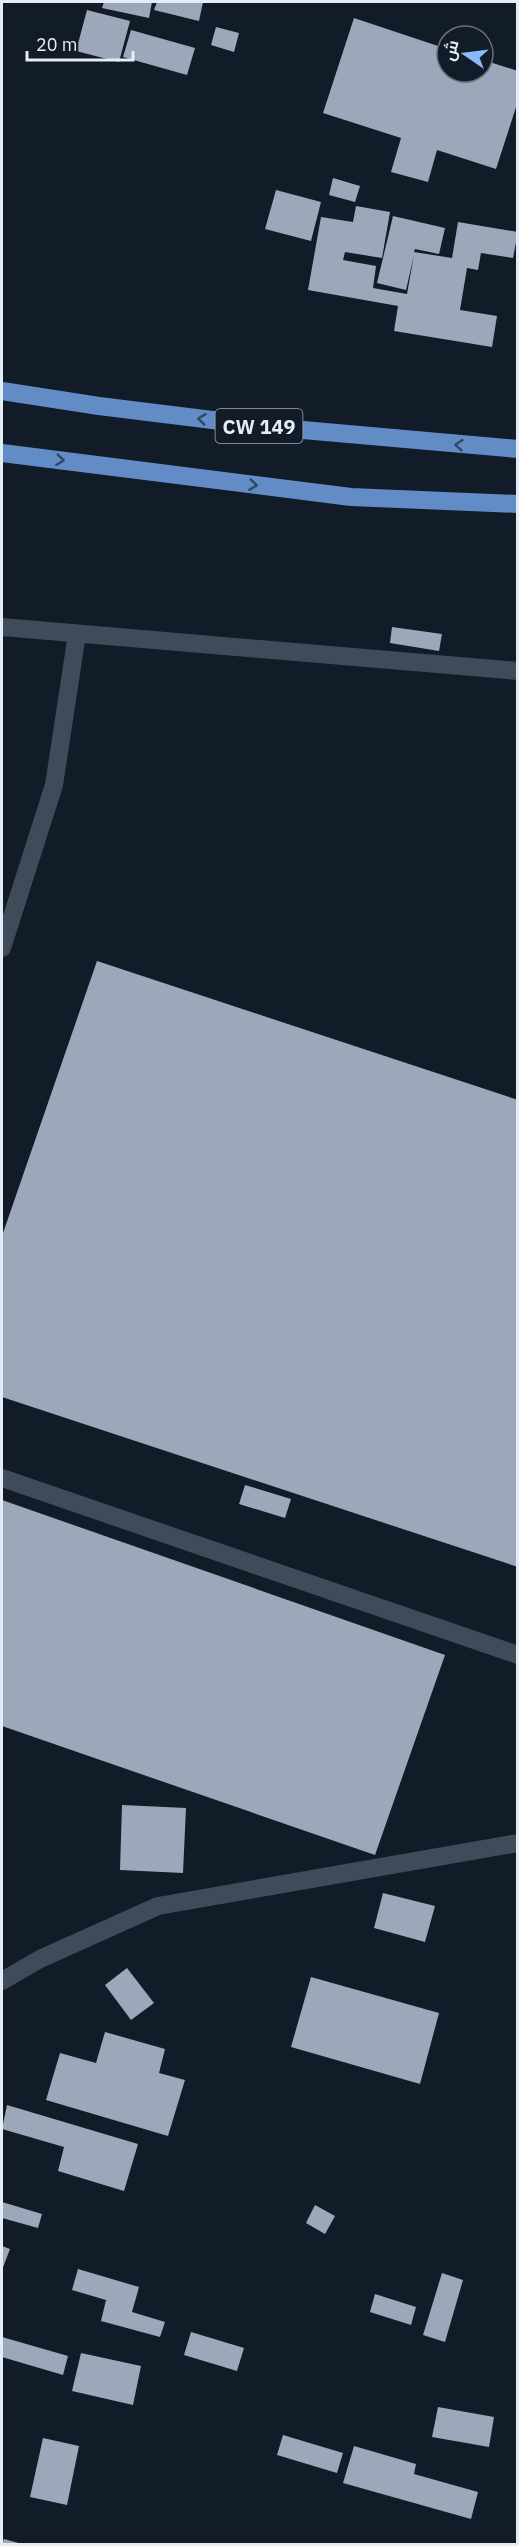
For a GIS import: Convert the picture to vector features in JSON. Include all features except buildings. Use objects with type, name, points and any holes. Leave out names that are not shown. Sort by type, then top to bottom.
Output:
[{"type":"highway","name":"CW 149","points":[[2,391],[99,406],[269,427],[518,449]]},
{"type":"highway","points":[[2,453],[351,497],[518,504]]},
{"type":"lane","points":[[2,627],[518,671]]},
{"type":"lane","points":[[2,948],[54,785],[77,634]]},
{"type":"lane","points":[[2,1478],[518,1655]]},
{"type":"lane","points":[[2,1981],[40,1959],[158,1906],[518,1843]]}]
